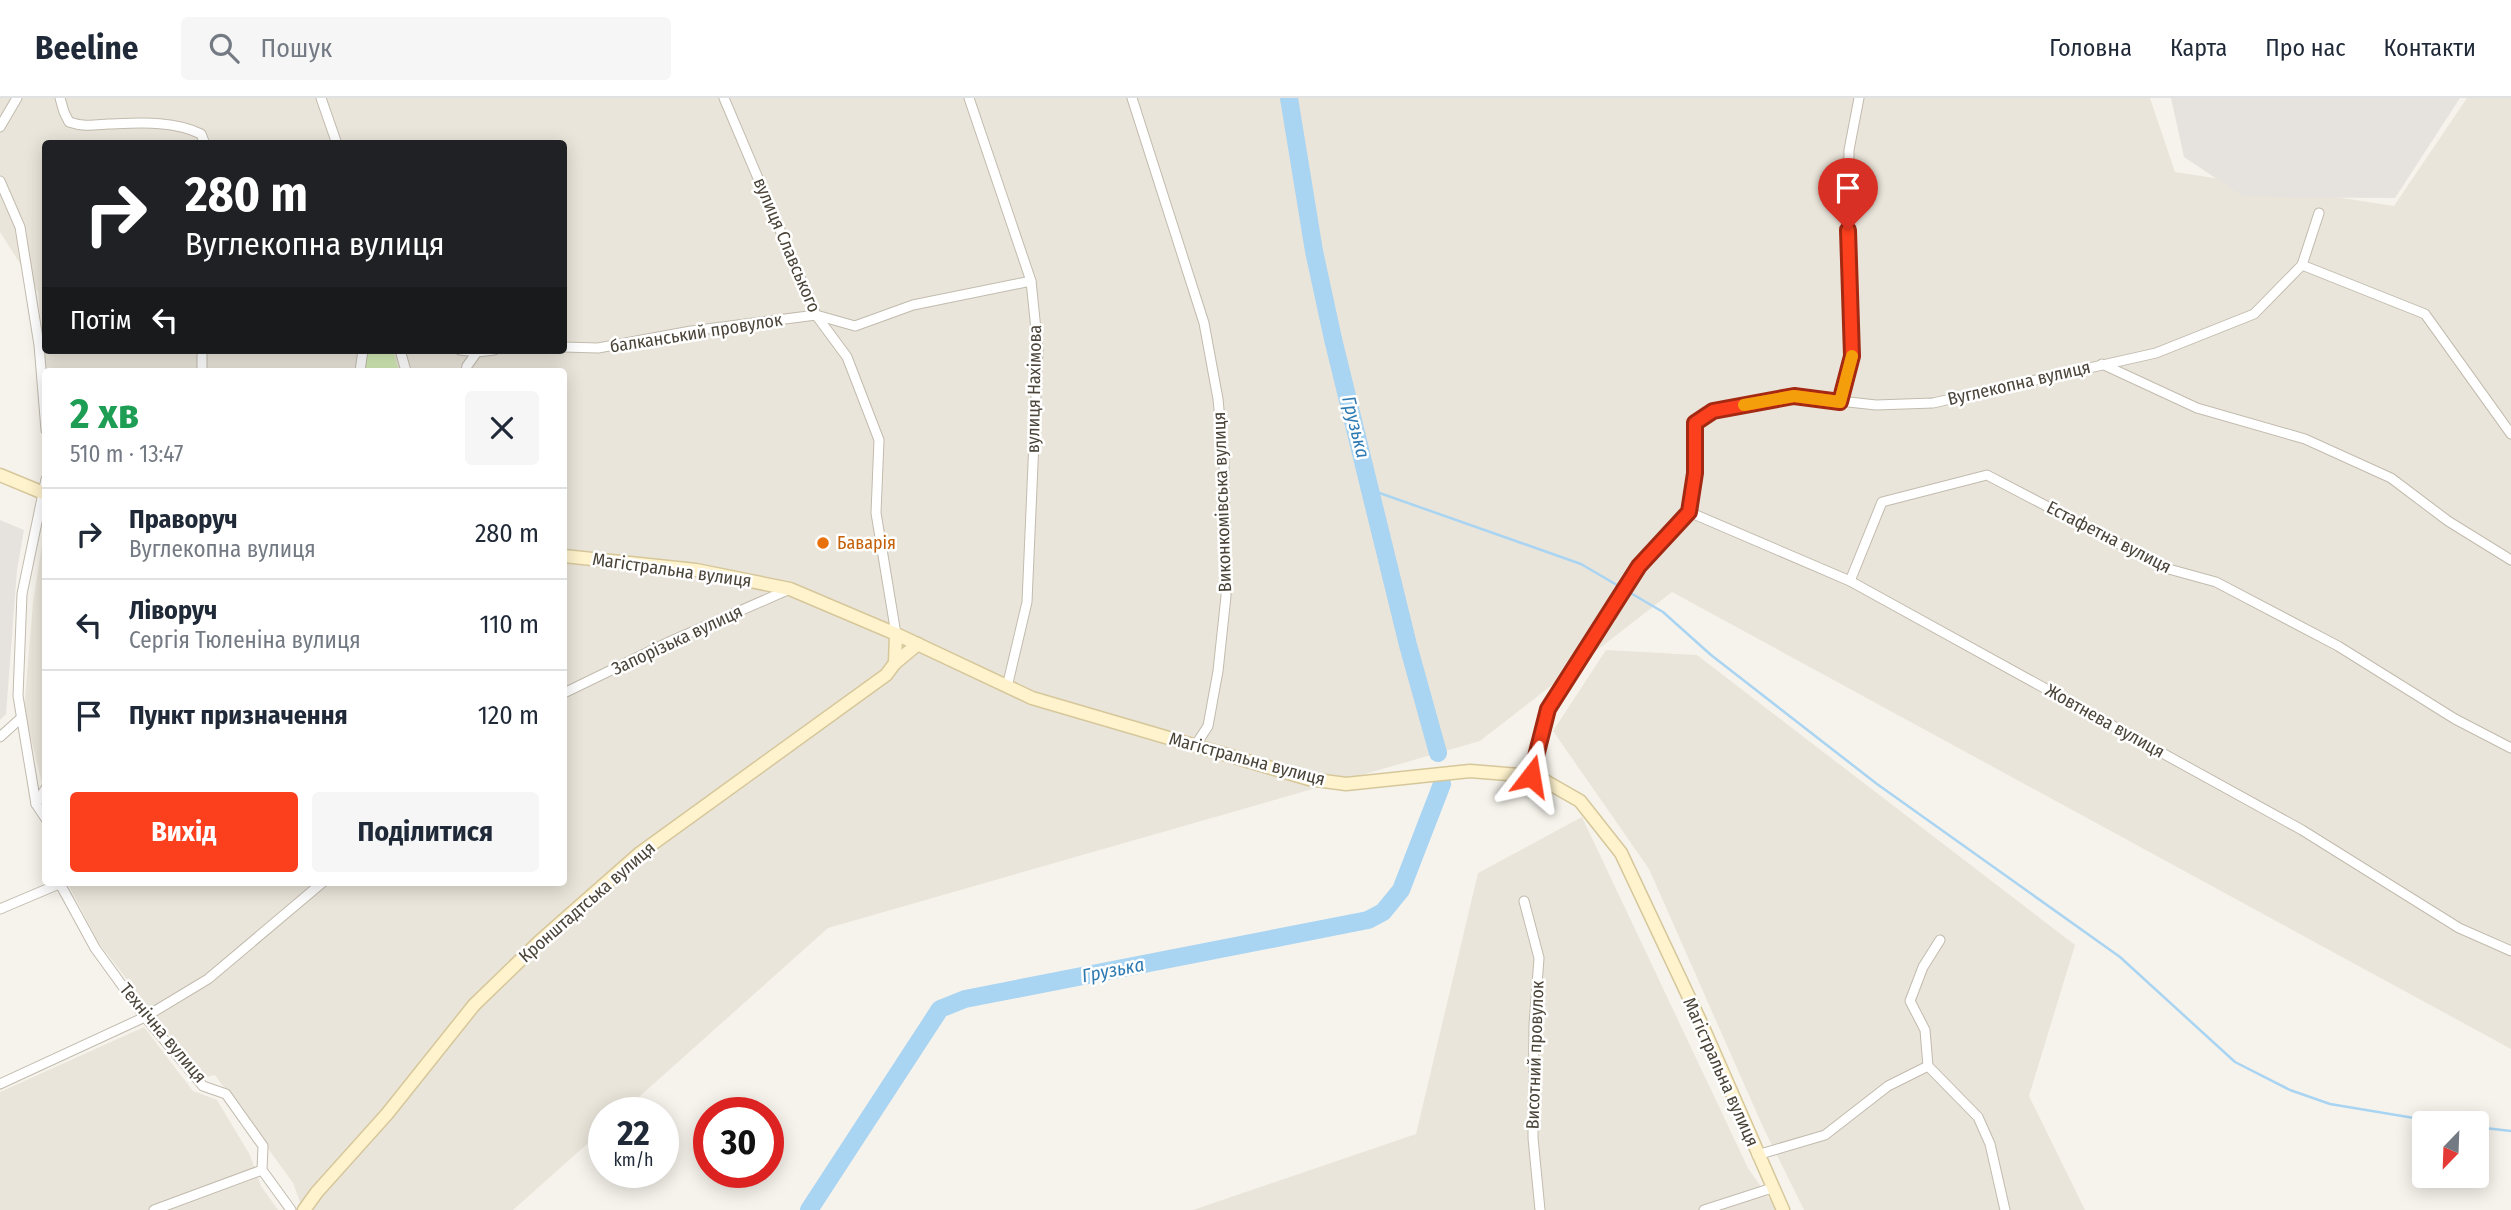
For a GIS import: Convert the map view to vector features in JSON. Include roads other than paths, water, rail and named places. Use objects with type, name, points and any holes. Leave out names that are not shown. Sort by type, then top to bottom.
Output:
[{"type":"main road","points":[[0,475],[42,492]]},
{"type":"main road","name":"Магістральна вулиця","points":[[567,556],[696,570],[790,589],[1053,706],[1309,779],[1346,783],[1470,771],[1531,776],[1545,781],[1580,801],[1621,853],[1702,1025],[1783,1210]]},
{"type":"main road","points":[[895,663],[896,634]]},
{"type":"main road","name":"Кронштадтська вулиця","points":[[304,1210],[387,1114],[474,1005],[540,941],[640,853],[886,675],[895,663],[918,645]]},
{"type":"street","points":[[0,128],[17,98]]},
{"type":"street","points":[[60,98],[69,122],[82,127],[142,122],[188,127],[201,134],[203,140]]},
{"type":"street","points":[[321,98],[336,140]]},
{"type":"street","name":"вулиця Славського","points":[[724,98],[816,315],[848,358],[879,440],[876,513],[896,634]]},
{"type":"street","name":"вулиця Нахімова","points":[[969,98],[1031,281],[1038,349],[1027,602],[1007,687]]},
{"type":"street","name":"Виконкомівська вулиця","points":[[1132,98],[1204,323],[1223,450],[1226,596],[1218,671],[1208,726],[1195,746]]},
{"type":"street","points":[[1840,402],[1852,356],[1847,257],[1849,150],[1859,98]]},
{"type":"street","points":[[0,181],[20,228],[42,344]]},
{"type":"street","points":[[2102,364],[2156,353],[2254,314],[2302,265],[2319,213]]},
{"type":"street","points":[[2302,265],[2425,314],[2511,434]]},
{"type":"street","name":"балканський провулок","points":[[567,347],[598,348],[691,331],[816,315],[855,326],[913,305],[1031,281]]},
{"type":"street","name":"Вуглекопна вулиця","points":[[1689,512],[1695,473],[1695,423],[1713,411],[1794,396],[1876,405],[1933,403],[2102,364],[2197,408],[2305,439],[2391,478],[2448,521],[2511,560]]},
{"type":"street","name":"Естафетна вулиця","points":[[1850,581],[1882,502],[1987,475],[2165,568],[2216,582],[2338,646],[2455,719],[2511,748]]},
{"type":"street","points":[[42,502],[22,594],[18,695],[42,812]]},
{"type":"street","points":[[1531,776],[1548,709],[1639,566],[1689,512]]},
{"type":"street","name":"Жовтнева вулиця","points":[[1689,512],[1850,581],[2302,830],[2459,928],[2511,951]]},
{"type":"street","name":"Запорізька вулиця","points":[[567,692],[671,641],[790,589]]},
{"type":"street","points":[[0,737],[21,718]]},
{"type":"street","points":[[0,909],[52,886]]},
{"type":"street","name":"Технічна вулиця","points":[[61,886],[95,948],[145,1017],[203,1086],[226,1094],[263,1146],[261,1170],[291,1210]]},
{"type":"street","points":[[0,1084],[145,1017],[208,979],[318,886]]},
{"type":"street","name":"Висотний провулок","points":[[1524,901],[1539,958],[1534,1025],[1533,1138],[1540,1210]]},
{"type":"street","points":[[1940,940],[1923,967],[1910,1001],[1925,1030],[1928,1066],[1978,1117],[1990,1144],[2005,1210]]},
{"type":"street","points":[[1757,1154],[1825,1135],[1888,1086],[1928,1066]]},
{"type":"street","points":[[154,1210],[261,1170]]},
{"type":"street","points":[[1704,1210],[1772,1188]]},
{"type":"waterway","name":"Грузька","points":[[1289,98],[1314,251],[1333,339],[1408,645],[1438,753]]},
{"type":"waterway","points":[[1371,490],[1581,564],[1663,612],[1711,655],[1877,784],[2120,957],[2235,1062],[2290,1090],[2330,1104],[2412,1118]]},
{"type":"waterway","name":"Грузька","points":[[809,1210],[940,1009],[965,999],[1368,920],[1383,912],[1401,890],[1442,784]]},
{"type":"waterway","points":[[2489,1128],[2511,1131]]},
{"type":"place","name":"Баварія","points":[[823,543]]}]
